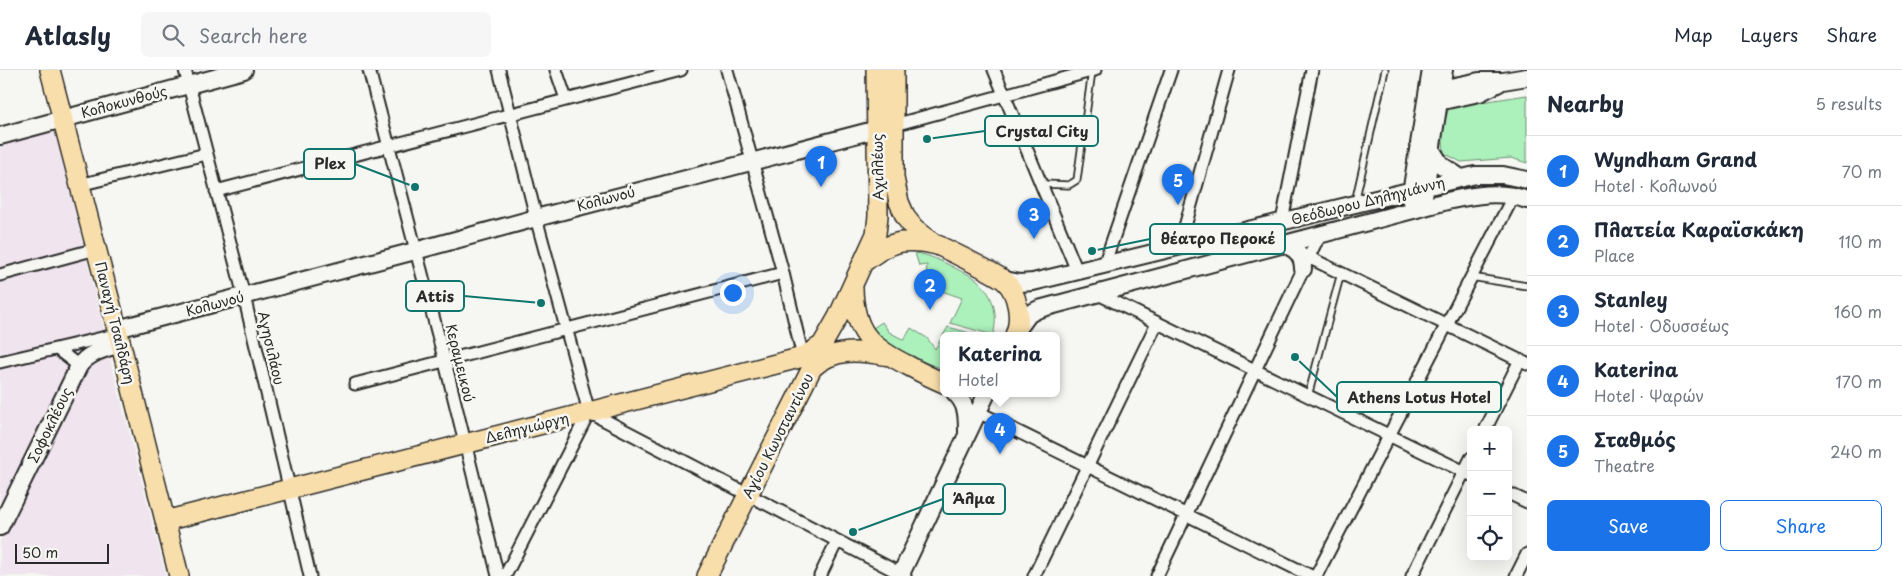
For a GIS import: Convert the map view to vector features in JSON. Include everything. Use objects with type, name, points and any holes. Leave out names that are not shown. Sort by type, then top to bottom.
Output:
[{"type":"main road","name":"Παναγή Τσαλδάρη","points":[[50,70],[179,576]]},
{"type":"main road","name":"Κολοκυνθούς","points":[[0,136],[187,77],[244,70]]},
{"type":"main road","name":"Αχιλλέως","points":[[876,70],[899,202],[906,218],[914,228],[938,246]]},
{"type":"main road","name":"Αχιλλέως","points":[[853,286],[876,234],[886,127],[894,70]]},
{"type":"main road","points":[[1418,188],[1431,149],[1433,97],[1431,70]]},
{"type":"main road","points":[[1415,209],[1433,97],[1444,70]]},
{"type":"main road","points":[[1433,97],[1479,81],[1503,81],[1527,77]]},
{"type":"main road","name":"Κολωνού","points":[[119,336],[244,296],[886,127]]},
{"type":"main road","points":[[1431,149],[1441,165],[1461,178]]},
{"type":"main road","name":"Θεόδωρου Δηληγιάννη","points":[[1005,280],[1020,283],[1033,282],[1475,175],[1502,175],[1527,180]]},
{"type":"main road","name":"Θεόδωρου Δηληγιάννη","points":[[1016,332],[1029,314],[1039,309],[1096,293],[1471,196],[1485,194],[1520,198]]},
{"type":"main road","points":[[865,261],[877,252],[900,242],[922,242],[938,246],[1005,280],[1013,292],[1016,301],[1016,332]]},
{"type":"main road","points":[[1283,244],[1295,249],[1306,263]]},
{"type":"main road","points":[[853,286],[854,309],[859,326],[869,340],[889,356],[940,382]]},
{"type":"main road","name":"Δεληγιώργη","points":[[165,521],[803,357],[822,345],[853,286]]},
{"type":"main road","name":"Σοφοκλέους","points":[[0,527],[79,366],[85,358],[102,350],[119,336]]},
{"type":"main road","name":"Αγίου Κωνσταντίνου","points":[[707,576],[812,368],[835,353],[872,353],[889,356]]},
{"type":"main road","points":[[958,397],[965,404],[967,435]]},
{"type":"main road","points":[[902,575],[985,397]]},
{"type":"street","name":"Κεραμεικού","points":[[368,70],[445,362],[498,576]]},
{"type":"street","points":[[499,70],[536,218],[589,412],[505,576]]},
{"type":"street","points":[[556,70],[566,99]]},
{"type":"street","points":[[216,191],[681,70]]},
{"type":"street","points":[[727,70],[783,274],[803,357]]},
{"type":"street","points":[[994,70],[1077,271]]},
{"type":"street","name":"Κολωνού","points":[[886,127],[1094,70]]},
{"type":"street","points":[[1104,265],[1171,70]]},
{"type":"street","points":[[1183,246],[1184,230],[1229,70]]},
{"type":"street","points":[[1282,221],[1312,70]]},
{"type":"street","name":"Αγησιλάου","points":[[187,77],[244,296],[310,576]]},
{"type":"street","points":[[79,185],[206,154]]},
{"type":"street","points":[[1316,576],[1471,276],[1520,198]]},
{"type":"street","points":[[1157,576],[1306,263],[1322,234]]},
{"type":"street","points":[[0,274],[96,249]]},
{"type":"street","points":[[1306,263],[1340,273],[1523,362],[1487,426]]},
{"type":"street","points":[[355,384],[783,274]]},
{"type":"street","points":[[1096,293],[1467,473],[1412,576]]},
{"type":"street","points":[[1034,576],[1157,323]]},
{"type":"street","points":[[0,362],[119,336]]},
{"type":"street","points":[[57,349],[79,366]]},
{"type":"street","points":[[589,412],[902,575]]},
{"type":"street","points":[[978,412],[1186,516],[1312,576]]},
{"type":"street","points":[[1512,495],[1527,502]]},
{"type":"street","points":[[820,576],[838,541]]},
{"type":"street","points":[[1516,576],[1527,554]]},
{"type":"lane","points":[[1041,184],[1069,185],[1077,180],[1094,70]]},
{"type":"lane","points":[[1355,204],[1385,70]]},
{"type":"lane","points":[[1308,396],[1340,273]]},
{"type":"lane","points":[[1471,276],[1527,286]]},
{"type":"shaded area","points":[[54,127],[104,330],[88,334],[0,523],[0,141]]},
{"type":"shaded area","points":[[110,358],[166,576],[0,576],[0,541],[84,367]]},
{"type":"green space","points":[[1527,95],[1527,163],[1511,158],[1461,162],[1444,153],[1442,130],[1449,107]]},
{"type":"green space","points":[[915,253],[926,255],[976,279],[987,291],[993,304],[995,312],[994,332],[982,332],[950,323],[962,298],[930,287],[936,276],[926,275],[927,265],[919,266]]},
{"type":"green space","points":[[882,322],[889,332],[904,340],[911,328],[927,338],[935,349],[940,341],[940,368],[915,359],[881,341],[873,328]]},
{"type":"green space","points":[[948,327],[966,332],[945,332]]},
{"type":"place","name":"Crystal City","points":[[927,139]]},
{"type":"place","name":"Plex","points":[[415,187]]},
{"type":"place","name":"Wyndham Grand","points":[[821,187]]},
{"type":"place","name":"Σταθμός","points":[[1178,205]]},
{"type":"place","name":"Stanley","points":[[1034,239]]},
{"type":"place","name":"θέατρο Περοκέ","points":[[1092,251]]},
{"type":"place","name":"Attis","points":[[541,303]]},
{"type":"place","name":"Πλατεία Καραϊσκάκη","points":[[930,310]]},
{"type":"place","name":"Athens Lotus Hotel","points":[[1295,357]]},
{"type":"place","name":"Katerina","points":[[1000,454]]},
{"type":"place","name":"Άλμα","points":[[853,532]]}]
